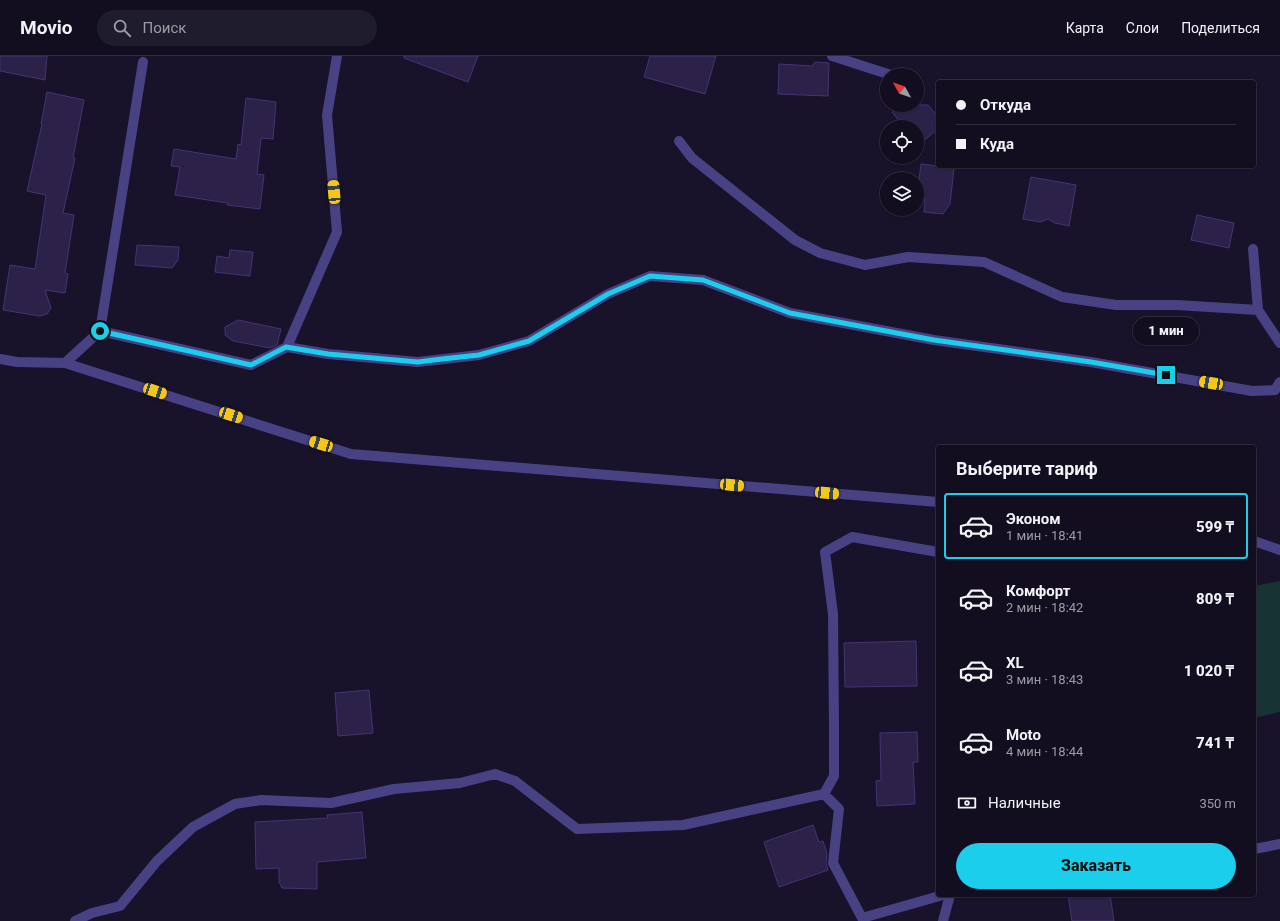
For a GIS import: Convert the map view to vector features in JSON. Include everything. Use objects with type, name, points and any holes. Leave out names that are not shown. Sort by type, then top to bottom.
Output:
[{"type":"street","points":[[286,347],[337,232],[327,115],[337,56]]},
{"type":"street","points":[[832,56],[880,71]]},
{"type":"street","points":[[65,362],[100,331],[143,62]]},
{"type":"street","points":[[679,141],[692,158],[795,240],[820,253],[866,265],[908,257],[984,262],[1062,297],[1116,305],[1177,305],[1258,310]]},
{"type":"street","points":[[1253,249],[1258,310],[1280,343]]},
{"type":"street","points":[[100,331],[251,365],[286,347],[328,354],[418,362],[479,355],[529,341],[608,294],[650,276],[703,280],[790,313],[934,340],[1091,362],[1252,391],[1275,390],[1280,382]]},
{"type":"street","points":[[0,358],[17,362],[65,362],[351,454],[936,502]]},
{"type":"street","points":[[76,921],[92,913],[120,906],[158,861],[193,827],[234,804],[261,800],[331,802],[394,789],[460,782],[495,774],[515,781],[577,829],[683,825],[824,794],[834,776],[833,614],[825,552],[852,537],[936,552]]},
{"type":"street","points":[[1256,542],[1280,550]]},
{"type":"street","points":[[824,794],[839,809],[833,864],[862,918],[936,897]]},
{"type":"street","points":[[1256,849],[1280,844]]},
{"type":"street","points":[[943,921],[949,897]]},
{"type":"green space","points":[[1280,581],[1280,712],[1256,718],[1256,586]]},
{"type":"building","points":[[0,56],[47,56],[45,80],[0,71]]},
{"type":"building","points":[[404,56],[478,56],[468,82],[404,58]]},
{"type":"building","points":[[650,56],[716,56],[705,94],[644,77]]},
{"type":"building","points":[[815,62],[829,63],[828,96],[778,94],[779,64],[812,66]]},
{"type":"building","points":[[47,92],[84,100],[73,158],[75,158],[63,213],[74,215],[65,273],[68,274],[65,293],[45,290],[51,308],[47,314],[40,316],[3,310],[10,265],[35,269],[46,195],[27,191],[42,124]]},
{"type":"building","points":[[246,98],[276,102],[273,139],[261,138],[257,174],[264,175],[260,209],[227,205],[228,203],[175,195],[180,167],[171,166],[174,149],[236,159],[238,144],[241,145]]},
{"type":"building","points":[[924,105],[928,105],[936,115],[936,131],[924,140],[924,120],[898,120],[892,112],[924,112]]},
{"type":"building","points":[[921,164],[936,166],[936,168],[954,168],[950,204],[943,214],[924,212],[924,172],[920,172]]},
{"type":"building","points":[[1031,177],[1076,185],[1069,226],[1055,223],[1048,219],[1040,222],[1023,219]]},
{"type":"building","points":[[1197,215],[1234,223],[1229,248],[1191,240]]},
{"type":"building","points":[[137,245],[179,247],[178,260],[172,268],[135,265]]},
{"type":"building","points":[[230,250],[253,252],[250,276],[215,272],[217,256],[229,258]]},
{"type":"building","points":[[238,320],[281,329],[277,345],[270,348],[233,341],[225,335],[225,327]]},
{"type":"building","points":[[916,641],[917,686],[845,687],[844,643]]},
{"type":"building","points":[[369,690],[373,733],[338,736],[335,693]]},
{"type":"building","points":[[917,732],[918,762],[913,762],[915,804],[877,806],[876,781],[881,780],[880,733]]},
{"type":"building","points":[[362,812],[366,858],[317,862],[317,889],[282,888],[279,882],[279,868],[256,869],[255,822],[328,818],[327,815]]},
{"type":"building","points":[[813,825],[819,842],[823,841],[827,854],[826,863],[828,870],[779,887],[764,842]]},
{"type":"building","points":[[1068,897],[1110,897],[1114,921],[1072,921]]},
{"type":"route","points":[[100,331],[251,365],[286,347],[328,354],[418,362],[479,355],[529,341],[608,294],[650,276],[703,280],[790,313],[934,340],[1091,362],[1166,375]]}]
